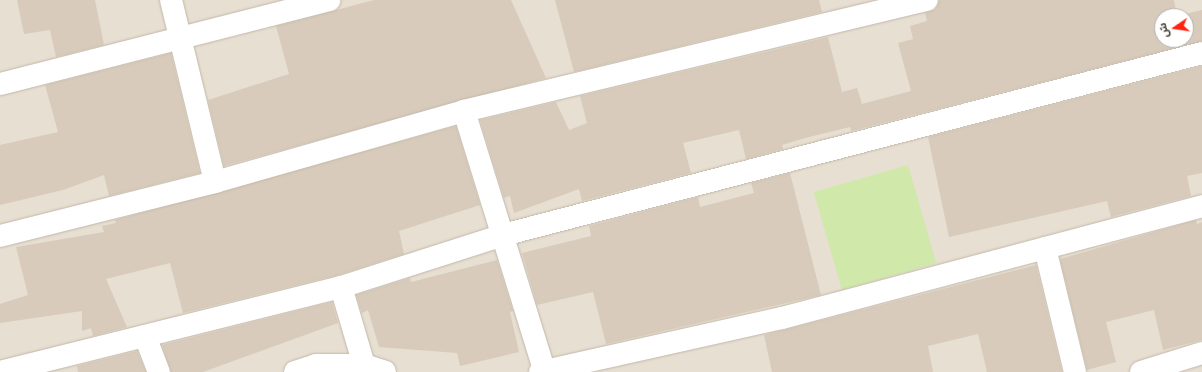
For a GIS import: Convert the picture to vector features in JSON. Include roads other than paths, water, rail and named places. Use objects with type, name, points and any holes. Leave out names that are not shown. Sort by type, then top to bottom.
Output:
[{"type":"street","points":[[171,0],[215,182]]},
{"type":"street","points":[[0,84],[329,0]]},
{"type":"street","points":[[0,236],[215,182],[464,111],[927,0]]},
{"type":"street","points":[[0,372],[34,368],[145,336],[341,287],[503,235],[1202,53]]},
{"type":"street","points":[[464,111],[503,235],[543,372],[782,318],[1202,206]]},
{"type":"street","points":[[1045,248],[1075,372]]},
{"type":"street","points":[[341,287],[365,368]]},
{"type":"street","points":[[145,336],[159,372]]},
{"type":"street","points":[[1141,372],[1202,352]]},
{"type":"street","points":[[294,372],[316,365],[365,368],[385,372]]}]
